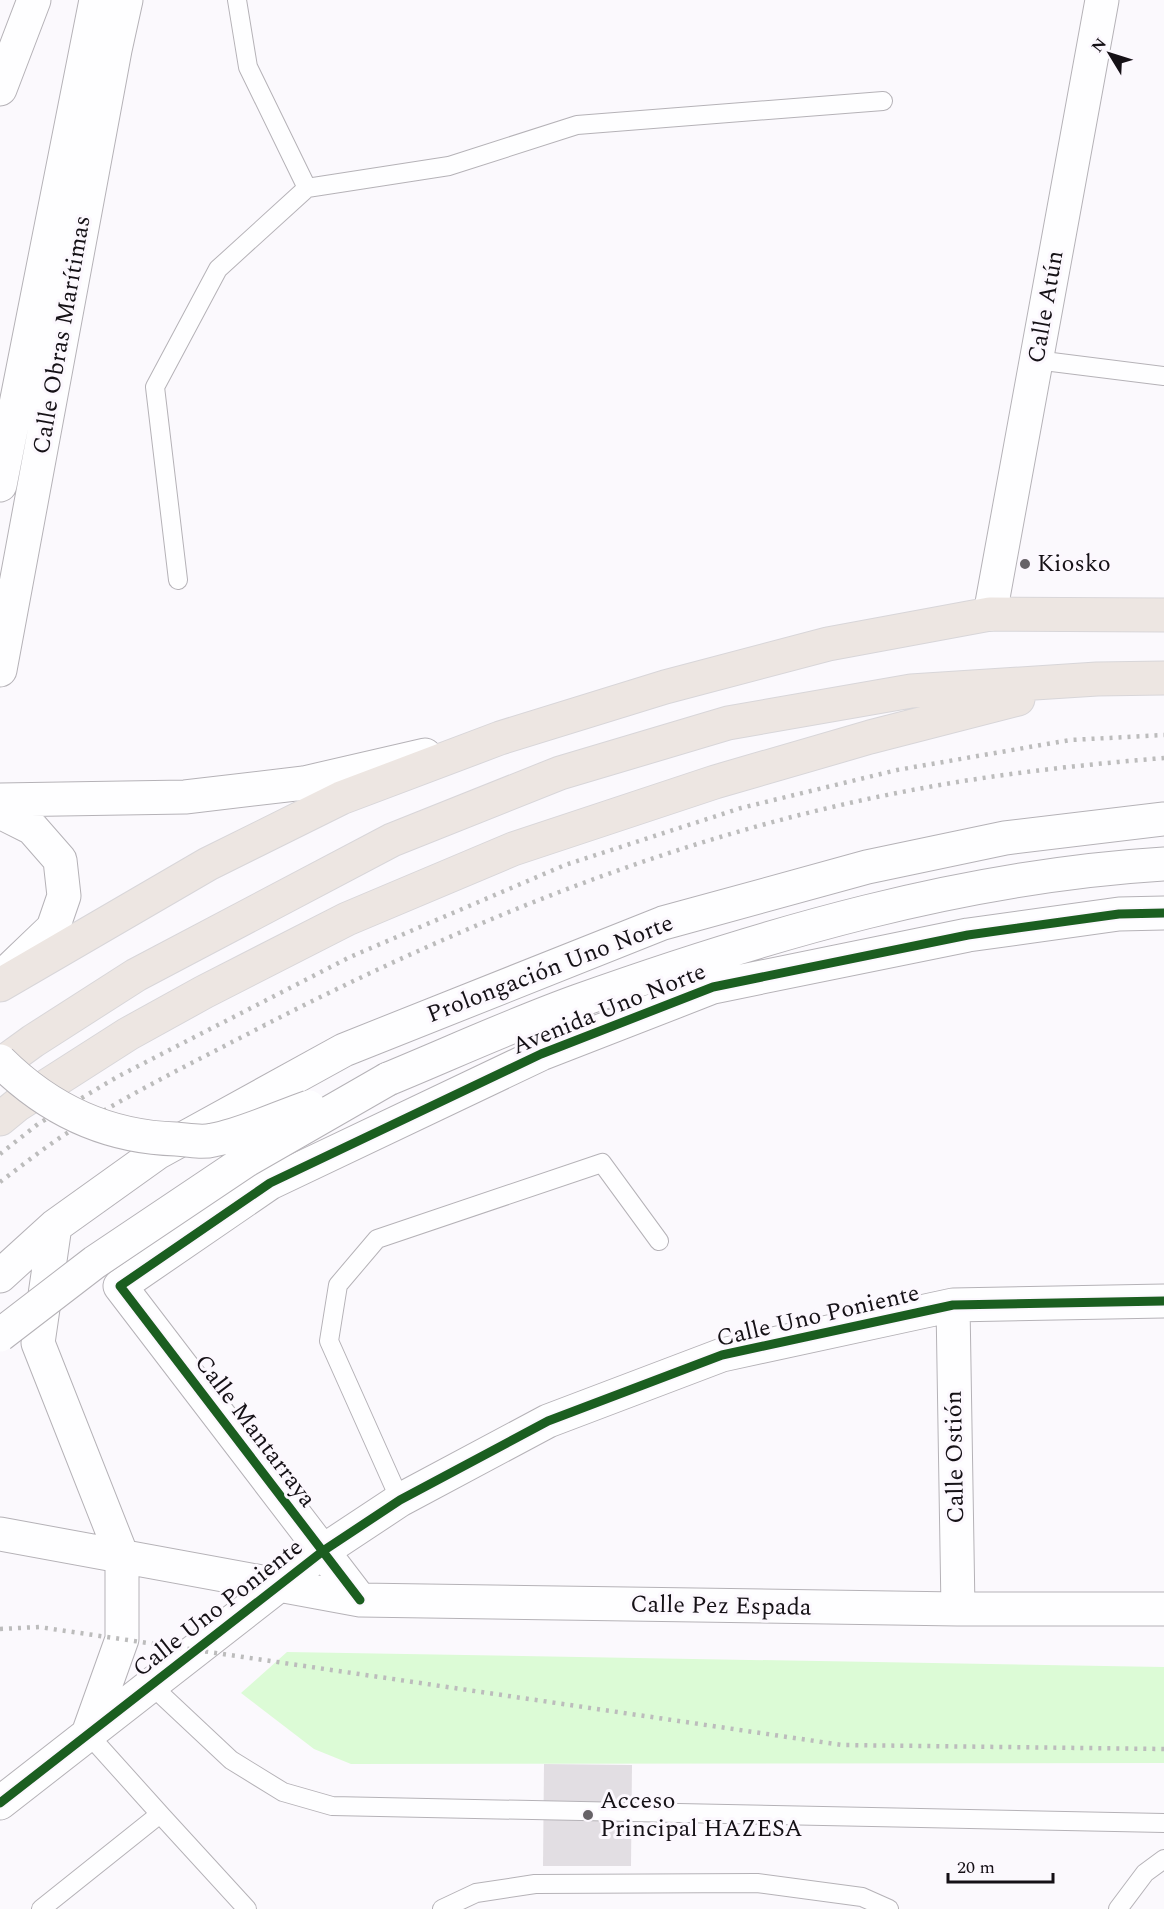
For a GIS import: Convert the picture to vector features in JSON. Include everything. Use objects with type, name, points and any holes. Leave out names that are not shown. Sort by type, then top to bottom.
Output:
[{"type":"main road","points":[[0,985],[228,854],[341,798],[500,738],[664,687],[828,644],[990,614],[1164,615]]},
{"type":"main road","points":[[0,1063],[136,975],[381,845],[560,773],[728,723],[911,691],[1097,679],[1164,678]]},
{"type":"main road","points":[[0,1119],[17,1105],[128,1034],[204,992],[347,920],[513,849],[737,775],[870,737],[1097,679]]},
{"type":"street","points":[[0,89],[34,0]]},
{"type":"street","points":[[0,485],[96,0]]},
{"type":"street","name":"Calle Obras Marítimas","points":[[0,670],[112,62],[126,0]]},
{"type":"street","name":"Calle Atún","points":[[990,614],[1102,0]]},
{"type":"street","points":[[0,800],[185,797],[304,783],[500,738]]},
{"type":"street","points":[[0,813],[32,828],[60,860],[64,896],[53,928],[0,980]]},
{"type":"street","name":"Prolongación Uno Norte","points":[[0,1276],[55,1226],[157,1153],[344,1050],[663,923],[867,867],[1005,838],[1164,819]]},
{"type":"street","points":[[0,1063],[55,1106],[99,1127],[164,1139],[212,1141],[388,1078],[575,1002],[728,950],[900,904],[1088,869],[1164,864]]},
{"type":"street","name":"Avenida Uno Norte","points":[[120,1286],[270,1183],[541,1054],[713,987],[968,935],[1119,914],[1164,913]]},
{"type":"street","points":[[0,1335],[95,1262],[247,1160],[388,1078]]},
{"type":"street","points":[[55,1226],[38,1343],[122,1556],[122,1639],[88,1734]]},
{"type":"street","name":"Calle Mantarraya","points":[[120,1286],[360,1600]]},
{"type":"street","name":"Calle Uno Poniente","points":[[0,1803],[323,1551],[400,1500],[548,1420],[722,1355],[953,1305],[1164,1301]]},
{"type":"street","name":"Calle Ostión","points":[[953,1305],[958,1609]]},
{"type":"street","name":"Calle Pez Espada","points":[[0,1534],[360,1600],[958,1609],[1164,1609]]},
{"type":"lane","points":[[237,0],[248,67],[307,188]]},
{"type":"lane","points":[[178,580],[155,387],[218,269],[307,188],[449,166],[577,125],[883,101]]},
{"type":"lane","points":[[1036,360],[1164,376]]},
{"type":"lane","points":[[400,1500],[329,1341],[338,1285],[377,1239],[602,1163],[659,1241]]},
{"type":"lane","points":[[151,1685],[231,1760],[283,1792],[332,1806],[1164,1823]]},
{"type":"lane","points":[[88,1734],[247,1909]]},
{"type":"lane","points":[[41,1909],[160,1814]]},
{"type":"lane","points":[[1118,1909],[1144,1873],[1164,1859]]},
{"type":"lane","points":[[442,1909],[476,1893],[535,1884],[757,1883],[862,1897],[889,1909]]},
{"type":"green space","points":[[287,1652],[1164,1667],[1164,1763],[351,1764],[314,1749],[241,1693]]},
{"type":"building","name":"Acceso Principal HAZESA","points":[[544,1764],[632,1765],[631,1866],[543,1866]]},
{"type":"railway","points":[[0,1154],[38,1124],[117,1077],[350,957],[565,865],[741,808],[897,770],[1070,740],[1164,735]]},
{"type":"railway","points":[[0,1182],[53,1142],[111,1107],[265,1025],[418,951],[575,886],[656,857],[819,810],[967,780],[1164,758]]},
{"type":"railway","points":[[0,1629],[39,1627],[842,1745],[1164,1749]]},
{"type":"cycle path","points":[[360,1600],[120,1286],[270,1183],[541,1054],[713,987],[968,935],[1119,914],[1164,913]]},
{"type":"cycle path","points":[[0,1803],[323,1551],[400,1500],[548,1421],[722,1355],[953,1305],[1164,1301]]},
{"type":"place","name":"Kiosko","points":[[1025,564]]},
{"type":"place","name":"Acceso Principal HAZESA","points":[[588,1815]]}]
